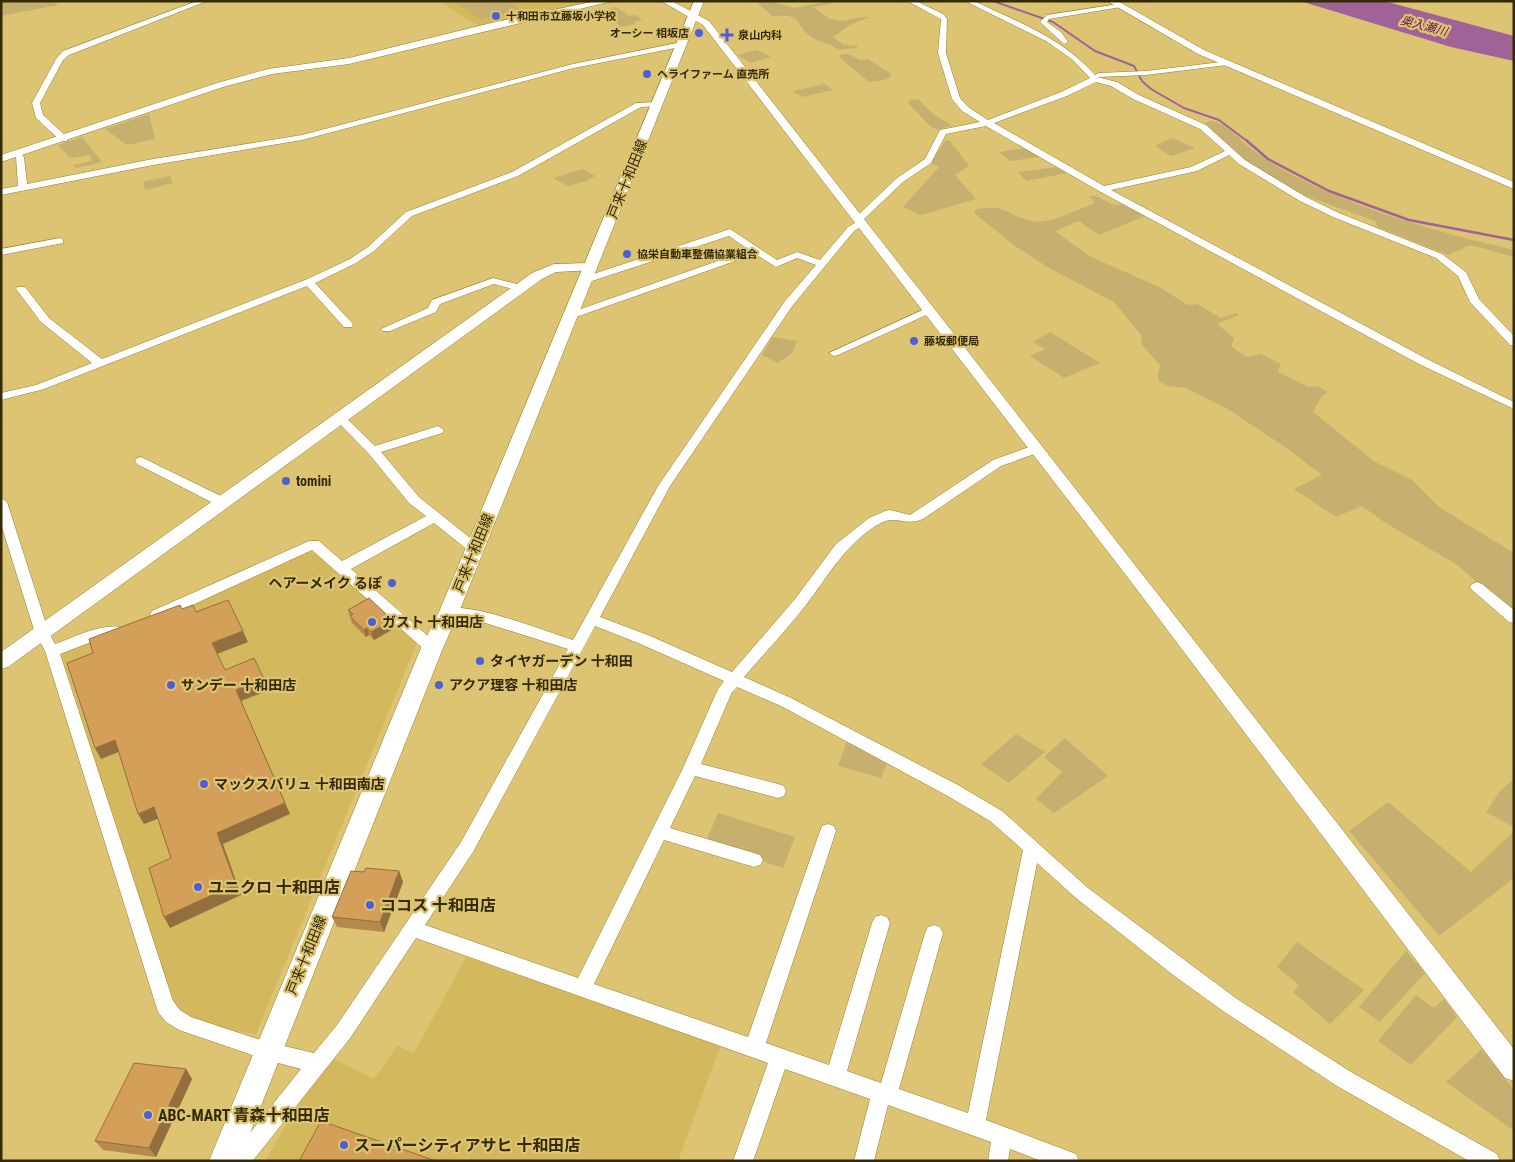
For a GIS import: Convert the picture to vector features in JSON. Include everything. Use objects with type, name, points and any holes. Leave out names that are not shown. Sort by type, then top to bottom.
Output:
[{"type":"main road","name":"戸来十和田線","points":[[224,1161],[432,648],[588,274],[699,1]]},
{"type":"street","points":[[64,139],[39,116],[36,103],[60,59],[66,53],[204,1]]},
{"type":"street","points":[[1,159],[220,85],[271,71],[349,61],[491,26],[609,1]]},
{"type":"street","points":[[665,1],[706,23],[1514,1069]]},
{"type":"street","points":[[910,1],[941,15],[944,19],[942,53],[956,99],[965,109],[986,123],[1102,189],[1262,273],[1408,354],[1514,406]]},
{"type":"street","points":[[968,1],[1050,39],[1077,59],[1095,79],[1114,84],[1136,98],[1204,127],[1229,152],[1258,174],[1323,209],[1439,256],[1462,274],[1474,300],[1514,343]]},
{"type":"street","points":[[1077,59],[1076,55],[1058,34],[1045,24],[1044,19],[1115,4],[1201,52],[1514,186]]},
{"type":"street","points":[[1,192],[153,162],[302,137],[573,66],[682,44]]},
{"type":"street","points":[[1085,68],[1102,76],[1227,63]]},
{"type":"street","points":[[236,1161],[248,1151],[344,1031],[467,847],[664,486],[759,344],[789,303],[851,229],[900,180],[928,161],[943,132],[986,123],[1064,94],[1095,79]]},
{"type":"street","points":[[1,397],[40,387],[309,282],[353,261],[371,249],[409,214],[515,174],[639,104],[657,104]]},
{"type":"street","points":[[1102,189],[1194,169],[1229,152]]},
{"type":"street","points":[[18,154],[20,157],[23,188]]},
{"type":"street","points":[[1,662],[521,288],[554,268],[588,274],[730,232],[776,264],[797,254],[822,264]]},
{"type":"street","points":[[1,252],[60,241]]},
{"type":"street","points":[[572,312],[579,313],[756,250]]},
{"type":"street","points":[[386,329],[432,310],[436,302],[493,281],[521,288]]},
{"type":"street","points":[[309,282],[348,325]]},
{"type":"street","points":[[21,289],[44,320],[101,364]]},
{"type":"street","points":[[834,354],[929,310]]},
{"type":"street","points":[[340,418],[373,451],[414,500],[474,548]]},
{"type":"street","points":[[373,451],[438,430]]},
{"type":"street","points":[[582,989],[691,768],[726,689],[800,602],[841,547],[874,521],[890,514],[911,519],[918,516],[997,463],[1036,448]]},
{"type":"street","points":[[142,461],[222,502]]},
{"type":"street","points":[[1,502],[42,633],[52,651],[165,1006],[173,1016],[186,1024],[267,1051],[318,1064]]},
{"type":"street","points":[[341,568],[435,517]]},
{"type":"street","points":[[146,620],[314,544],[432,648]]},
{"type":"street","points":[[1477,587],[1514,618]]},
{"type":"street","points":[[448,612],[477,614],[576,646]]},
{"type":"street","points":[[590,619],[643,639],[786,702],[952,790],[996,816],[1082,893],[1230,1005],[1344,1079],[1490,1161]]},
{"type":"street","points":[[52,651],[98,634],[111,634],[128,628]]},
{"type":"street","points":[[691,768],[778,791]]},
{"type":"street","points":[[754,1049],[828,831]]},
{"type":"street","points":[[660,832],[754,860]]},
{"type":"street","points":[[975,1126],[1032,847]]},
{"type":"street","points":[[835,1077],[881,923]]},
{"type":"street","points":[[412,929],[975,1126],[1069,1161]]},
{"type":"street","points":[[864,1161],[934,933]]},
{"type":"street","points":[[743,1161],[778,1058]]},
{"type":"street","points":[[998,1161],[1002,1136]]},
{"type":"shaded area","points":[[1,1],[53,1],[58,5],[1,16]]},
{"type":"shaded area","name":"十和田市立藤坂小学校","points":[[439,1],[599,1],[479,27]]},
{"type":"shaded area","points":[[452,1],[520,1],[514,5],[521,10],[481,19]]},
{"type":"shaded area","points":[[756,1],[769,1],[794,8],[830,1],[835,3],[813,7],[826,16],[839,21],[870,17],[850,25],[833,37],[844,45],[857,46],[857,48],[839,50],[810,36],[793,17],[772,16]]},
{"type":"shaded area","points":[[615,7],[629,15],[620,17],[636,15],[642,20],[634,22],[636,24],[620,27],[612,21],[596,15],[612,12],[607,9]]},
{"type":"shaded area","points":[[757,50],[771,57],[750,63],[738,55]]},
{"type":"shaded area","points":[[841,54],[848,54],[860,60],[868,59],[891,74],[890,78],[869,82],[840,58]]},
{"type":"shaded area","points":[[824,84],[833,90],[802,97],[793,91]]},
{"type":"shaded area","points":[[918,99],[934,115],[951,125],[938,130],[931,127],[908,103],[910,100]]},
{"type":"shaded area","points":[[149,114],[155,139],[127,145],[105,129]]},
{"type":"shaded area","points":[[1210,121],[1222,124],[1276,166],[1318,187],[1372,210],[1428,228],[1514,250],[1514,257],[1471,245],[1448,255],[1378,227],[1375,221],[1306,196],[1256,171],[1203,124]]},
{"type":"shaded area","points":[[82,137],[102,162],[76,168],[73,165],[92,161],[89,155],[70,158],[58,145]]},
{"type":"shaded area","points":[[1172,138],[1195,148],[1171,156],[1155,146]]},
{"type":"shaded area","points":[[946,140],[950,141],[969,166],[955,175],[976,199],[921,215],[903,207],[939,167],[931,163]]},
{"type":"shaded area","points":[[1025,148],[1039,157],[1010,161],[999,152]]},
{"type":"shaded area","points":[[1056,167],[1067,173],[1026,181],[1018,172]]},
{"type":"shaded area","points":[[583,169],[595,176],[586,181],[568,186],[553,178]]},
{"type":"shaded area","points":[[170,176],[173,183],[145,190],[143,182]]},
{"type":"shaded area","points":[[1089,196],[1096,196],[1114,205],[1124,204],[1145,216],[1099,235],[1079,221],[1055,231],[1089,256],[1159,287],[1188,305],[1197,304],[1221,318],[1236,313],[1239,315],[1217,324],[1234,338],[1231,346],[1246,357],[1261,354],[1281,364],[1278,372],[1308,387],[1317,386],[1328,392],[1322,396],[1313,412],[1375,462],[1411,479],[1439,507],[1514,553],[1514,615],[1456,564],[1387,524],[1362,506],[1336,517],[1294,489],[1322,475],[1285,447],[1226,408],[1186,388],[1168,386],[1159,381],[1160,365],[1142,345],[1141,335],[1114,302],[1049,268],[1015,246],[974,213],[976,209],[995,208],[1032,221],[1047,221],[1095,203]]},
{"type":"shaded area","points":[[1050,332],[1100,363],[1064,378],[1030,356],[1045,349],[1033,342]]},
{"type":"shaded area","points":[[773,337],[797,341],[793,352],[778,363],[762,355]]},
{"type":"shaded area","points":[[306,552],[315,553],[417,643],[256,1034],[205,1026],[170,1006],[62,655],[66,648],[95,639]]},
{"type":"shaded area","points":[[1016,734],[1045,752],[1009,783],[981,764]]},
{"type":"shaded area","points":[[1065,738],[1108,776],[1054,813],[1036,799],[1062,772],[1044,757]]},
{"type":"shaded area","points":[[847,741],[888,761],[881,778],[838,766]]},
{"type":"shaded area","points":[[1514,779],[1514,827],[1486,812],[1501,790]]},
{"type":"shaded area","points":[[1388,802],[1471,872],[1514,831],[1514,878],[1439,936],[1349,831]]},
{"type":"shaded area","points":[[718,813],[795,837],[783,868],[759,860],[760,855],[707,839]]},
{"type":"shaded area","points":[[1297,942],[1364,990],[1330,1024],[1293,992],[1299,985],[1277,967]]},
{"type":"shaded area","points":[[1406,951],[1425,973],[1380,1022],[1359,1007]]},
{"type":"shaded area","points":[[467,955],[721,1044],[678,1161],[265,1161],[302,1098],[334,1059],[374,1079],[397,1046],[414,1053]]},
{"type":"shaded area","points":[[1416,995],[1434,1008],[1444,999],[1457,1017],[1411,1065],[1378,1041]]},
{"type":"shaded area","points":[[1482,1049],[1514,1090],[1514,1131],[1446,1082]]},
{"type":"water","name":"奥入瀬川","points":[[1300,1],[1384,1],[1514,36],[1514,61],[1451,47]]},
{"type":"building","name":"ガスト 十和田店","points":[[369,598],[391,621],[371,632],[367,628],[364,630],[350,616],[353,614],[348,610]]},
{"type":"building","points":[[228,600],[243,631],[212,643],[225,670],[254,658],[264,679],[236,690],[285,803],[217,833],[236,884],[164,917],[149,868],[171,858],[154,807],[138,814],[115,740],[95,748],[67,663],[93,653],[89,639],[180,605],[182,609],[193,605],[196,612]]},
{"type":"building","name":"ココス 十和田店","points":[[366,868],[399,871],[380,922],[332,917],[351,871],[364,872]]},
{"type":"building","name":"ABC-MART 青森十和田店","points":[[134,1063],[186,1069],[149,1148],[95,1141]]},
{"type":"building","points":[[321,1121],[436,1161],[299,1161]]},
{"type":"waterway","points":[[993,1],[1053,22],[1095,51],[1134,66],[1142,81],[1151,89],[1184,108],[1219,120],[1247,141]]},
{"type":"waterway","points":[[1246,140],[1268,159],[1329,191],[1409,220],[1514,240]]},
{"type":"place","name":"十和田市立藤坂小学校","points":[[496,16]]},
{"type":"place","name":"オーシー 相坂店","points":[[699,33]]},
{"type":"place","name":"泉山内科","points":[[727,35]]},
{"type":"place","name":"ヘライファーム 直売所","points":[[647,74]]},
{"type":"place","name":"協栄自動車整備協業組合","points":[[627,254]]},
{"type":"place","name":"藤坂郵便局","points":[[914,341]]},
{"type":"place","name":"tomini","points":[[286,481]]},
{"type":"place","name":"ヘアーメイク るぽ","points":[[392,583]]},
{"type":"place","name":"ガスト 十和田店","points":[[372,622]]},
{"type":"place","name":"タイヤガーデン 十和田","points":[[480,661]]},
{"type":"place","name":"サンデー 十和田店","points":[[171,685]]},
{"type":"place","name":"アクア理容 十和田店","points":[[439,685]]},
{"type":"place","name":"マックスバリュ 十和田南店","points":[[204,784]]},
{"type":"place","name":"ユニクロ 十和田店","points":[[198,887]]},
{"type":"place","name":"ココス 十和田店","points":[[370,905]]},
{"type":"place","name":"ABC-MART 青森十和田店","points":[[148,1115]]},
{"type":"place","name":"スーパーシティアサヒ 十和田店","points":[[344,1145]]}]
